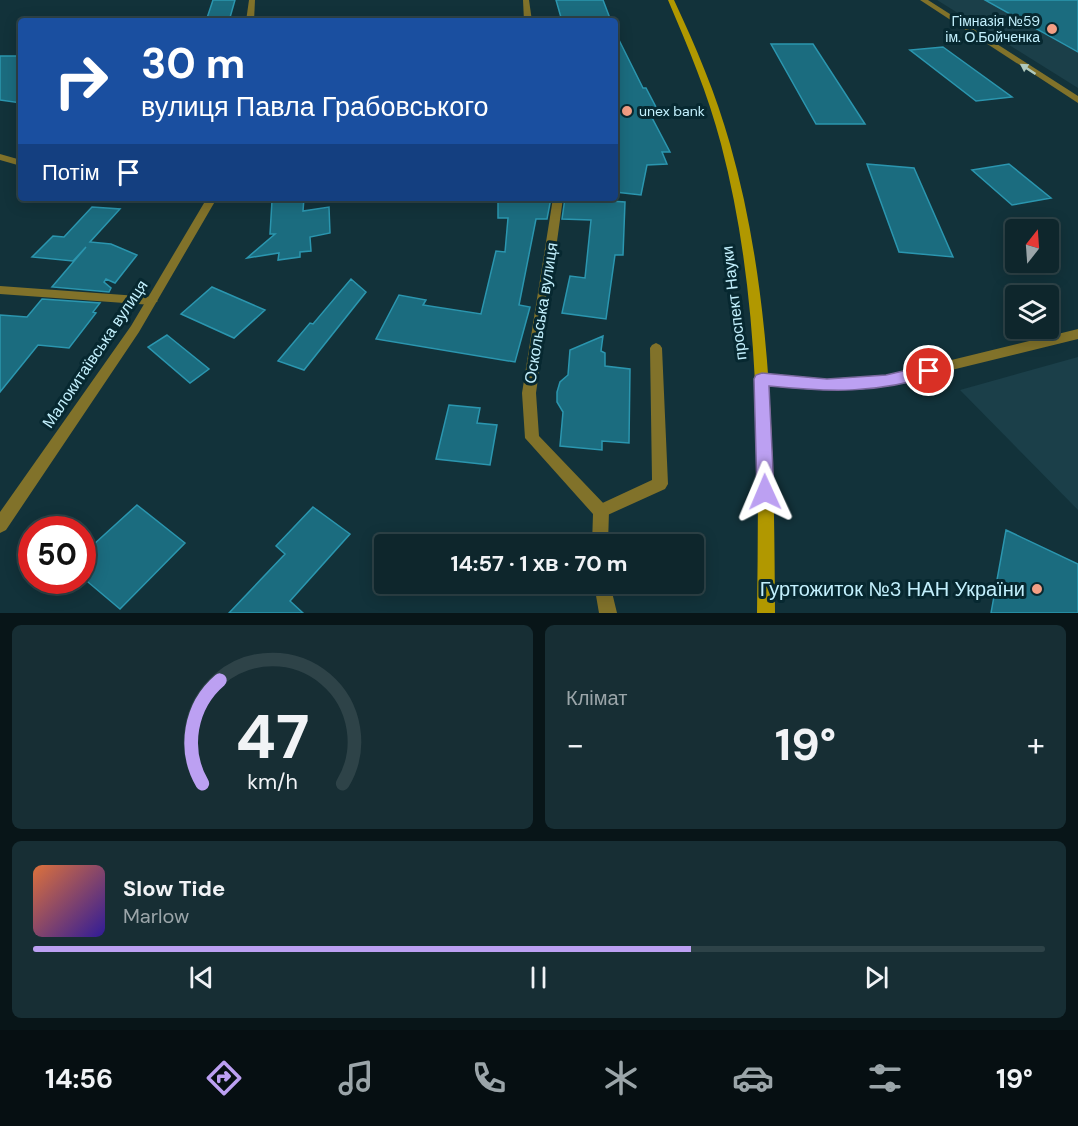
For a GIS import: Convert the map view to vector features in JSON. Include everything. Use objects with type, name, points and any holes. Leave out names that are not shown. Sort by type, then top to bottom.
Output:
[{"type":"main road","name":"проспект Науки","points":[[671,0],[708,87],[732,172],[748,256],[762,379],[766,613]]},
{"type":"street","points":[[250,18],[252,0]]},
{"type":"street","points":[[526,0],[528,18]]},
{"type":"street","points":[[923,0],[1078,99]]},
{"type":"street","points":[[0,157],[18,162]]},
{"type":"street","name":"Малокитаївська вулиця","points":[[0,525],[152,301],[210,201]]},
{"type":"street","name":"Оскольська вулиця","points":[[558,201],[530,381],[532,438],[601,511]]},
{"type":"street","points":[[0,290],[152,301]]},
{"type":"street","points":[[762,379],[827,386],[886,381],[1078,334]]},
{"type":"street","points":[[600,534],[601,511],[660,484],[656,348]]},
{"type":"street","points":[[604,594],[608,613]]},
{"type":"shaded area","points":[[937,0],[1078,0],[1078,88]]},
{"type":"shaded area","points":[[1078,357],[1078,510],[960,390]]},
{"type":"building","points":[[213,0],[235,0],[230,18],[207,18]]},
{"type":"building","points":[[556,0],[603,0],[610,18],[561,18]]},
{"type":"building","name":"Гімназія №59 ім. О.Бойченка","points":[[985,0],[1078,0],[1078,52]]},
{"type":"building","points":[[618,38],[643,88],[646,88],[658,111],[649,112],[670,152],[662,152],[667,164],[647,165],[641,195],[618,192]]},
{"type":"building","points":[[771,44],[813,44],[865,124],[816,124]]},
{"type":"building","points":[[943,47],[1012,97],[976,101],[910,50]]},
{"type":"building","points":[[0,56],[18,56],[18,103],[0,100]]},
{"type":"building","points":[[867,164],[914,168],[953,257],[899,252]]},
{"type":"building","points":[[1009,164],[1051,198],[1012,205],[972,170]]},
{"type":"building","points":[[272,201],[304,201],[303,211],[329,207],[330,233],[310,237],[311,251],[300,252],[300,257],[278,260],[279,253],[247,258],[275,234],[270,234]]},
{"type":"building","points":[[498,201],[550,201],[547,219],[536,219],[519,305],[530,307],[515,362],[376,339],[399,295],[426,300],[423,305],[481,314],[496,251],[505,252],[508,218],[498,218]]},
{"type":"building","points":[[565,201],[625,202],[623,255],[615,255],[606,319],[562,313],[570,276],[585,278],[591,220],[562,219]]},
{"type":"building","points":[[92,207],[120,209],[90,242],[111,244],[137,255],[115,283],[106,279],[104,282],[111,288],[109,292],[52,287],[86,247],[73,261],[32,257],[53,236],[64,237]]},
{"type":"building","points":[[351,279],[366,292],[304,370],[278,361],[310,323],[313,324]]},
{"type":"building","points":[[212,287],[265,310],[234,338],[181,314]]},
{"type":"building","points":[[42,299],[100,303],[93,312],[96,313],[69,348],[38,345],[0,392],[0,315],[27,317]]},
{"type":"building","points":[[167,335],[209,369],[190,383],[148,347]]},
{"type":"building","points":[[603,336],[601,351],[605,353],[605,366],[630,369],[629,443],[602,441],[602,450],[560,446],[563,412],[557,402],[557,392],[560,382],[568,375],[570,350]]},
{"type":"building","points":[[449,405],[480,408],[477,423],[497,425],[490,465],[436,459]]},
{"type":"building","points":[[137,505],[185,543],[120,609],[96,589],[96,542]]},
{"type":"building","points":[[313,507],[350,534],[290,601],[303,613],[229,613],[285,554],[276,546]]},
{"type":"building","name":"Гуртожиток №3 НАН України","points":[[1006,530],[1078,564],[1078,613],[991,613]]},
{"type":"place","name":"Гімназія №59 ім. О.Бойченка","points":[[1052,29]]},
{"type":"place","name":"unex bank","points":[[627,111]]},
{"type":"place","name":"Гуртожиток №3 НАН України","points":[[1037,589]]},
{"type":"route","points":[[765,492],[762,379],[827,386],[886,381],[929,371]]}]
